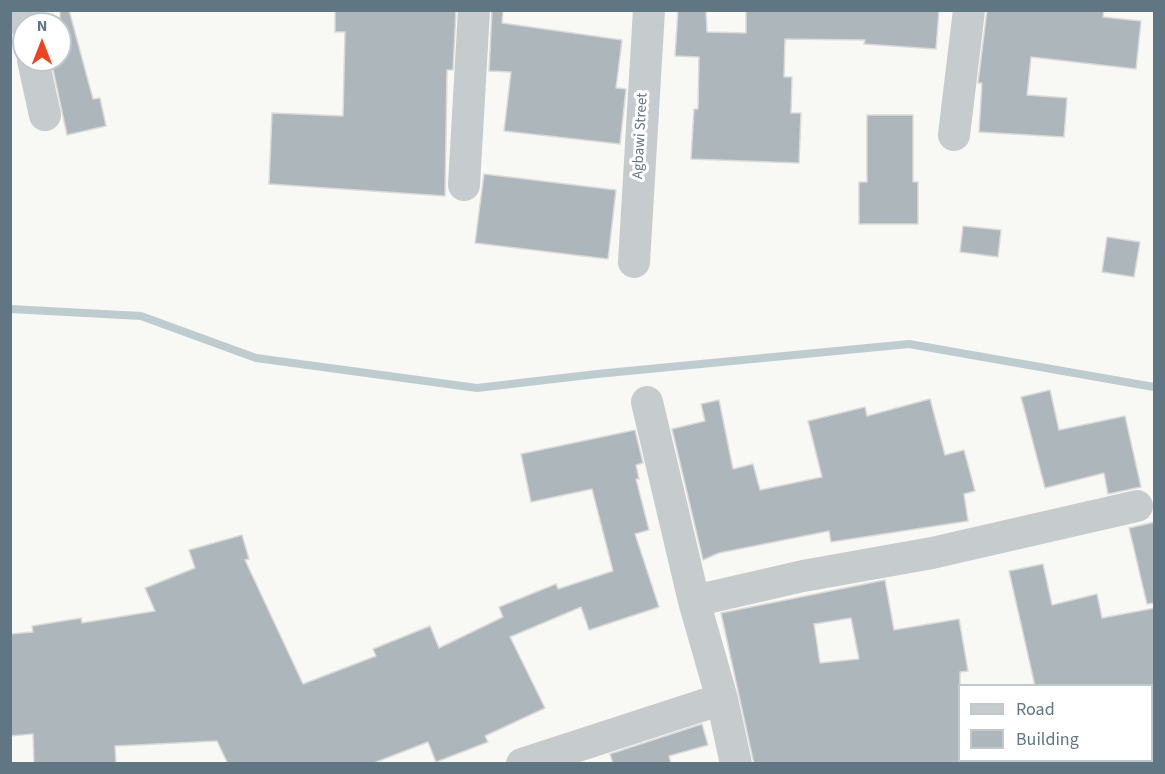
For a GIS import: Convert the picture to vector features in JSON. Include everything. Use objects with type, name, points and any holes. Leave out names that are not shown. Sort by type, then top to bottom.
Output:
[{"type":"street","points":[[464,185],[474,10]]},
{"type":"street","name":"Agbawi Street","points":[[634,262],[649,10]]},
{"type":"street","points":[[954,135],[969,10]]},
{"type":"street","points":[[36,72],[45,116]]},
{"type":"street","points":[[647,402],[694,601],[722,699],[736,764]]},
{"type":"street","points":[[694,601],[803,576],[932,553],[1137,506]]},
{"type":"street","points":[[522,764],[722,699]]},
{"type":"building","points":[[335,10],[456,10],[453,70],[447,70],[445,196],[269,184],[272,113],[343,116],[345,32],[335,32]]},
{"type":"building","points":[[492,10],[503,10],[502,23],[622,40],[616,88],[626,89],[620,144],[504,131],[511,72],[489,71]]},
{"type":"building","points":[[678,10],[706,10],[707,32],[746,33],[746,10],[939,10],[936,49],[864,44],[865,40],[785,39],[784,77],[792,77],[791,113],[801,113],[799,163],[691,159],[694,109],[698,109],[699,57],[675,56]]},
{"type":"building","points":[[987,10],[1104,10],[1103,17],[1141,21],[1136,69],[1031,57],[1027,95],[1067,98],[1064,137],[979,132],[982,83],[978,83]]},
{"type":"building","points":[[72,21],[93,99],[100,98],[106,126],[67,135],[54,72],[72,72]]},
{"type":"building","points":[[867,115],[913,115],[913,182],[918,182],[918,224],[859,224],[859,182],[867,182]]},
{"type":"building","points":[[484,174],[616,190],[608,259],[475,243]]},
{"type":"building","points":[[963,226],[1001,230],[998,257],[960,252]]},
{"type":"building","points":[[1107,237],[1140,242],[1134,277],[1102,272]]},
{"type":"building","points":[[1050,390],[1059,430],[1125,416],[1141,487],[1108,494],[1104,473],[1045,488],[1021,397]]},
{"type":"building","points":[[930,399],[945,455],[964,450],[975,491],[964,494],[968,521],[831,542],[829,531],[719,553],[703,560],[672,429],[705,421],[701,404],[719,400],[733,469],[753,464],[760,490],[822,477],[808,421],[865,407],[867,416]]},
{"type":"building","points":[[635,430],[643,463],[636,465],[639,479],[636,479],[649,530],[635,534],[659,607],[589,630],[581,607],[510,637],[545,708],[485,736],[488,742],[436,762],[428,742],[371,764],[228,764],[217,741],[115,746],[116,764],[34,764],[33,734],[10,736],[10,634],[33,632],[32,626],[81,618],[82,623],[155,611],[145,588],[195,568],[189,550],[242,535],[249,559],[245,560],[303,684],[376,656],[373,649],[430,626],[439,648],[503,617],[499,607],[556,584],[558,589],[613,571],[592,489],[531,502],[521,454]]},
{"type":"building","points":[[1155,522],[1155,603],[1147,604],[1129,528]]},
{"type":"building","points":[[1043,564],[1052,605],[1097,594],[1102,618],[1155,608],[1155,686],[1153,684],[1035,684],[1009,571]]},
{"type":"building","points":[[885,580],[894,630],[959,619],[968,671],[960,672],[960,684],[958,684],[958,762],[960,764],[754,764],[721,613]],"holes":[[[851,618],[859,659],[820,663],[814,624]]]},
{"type":"building","points":[[702,724],[708,745],[669,756],[671,764],[613,764],[610,754]]},
{"type":"waterway","points":[[10,309],[141,316],[256,358],[477,388],[909,344],[1154,387]]}]
